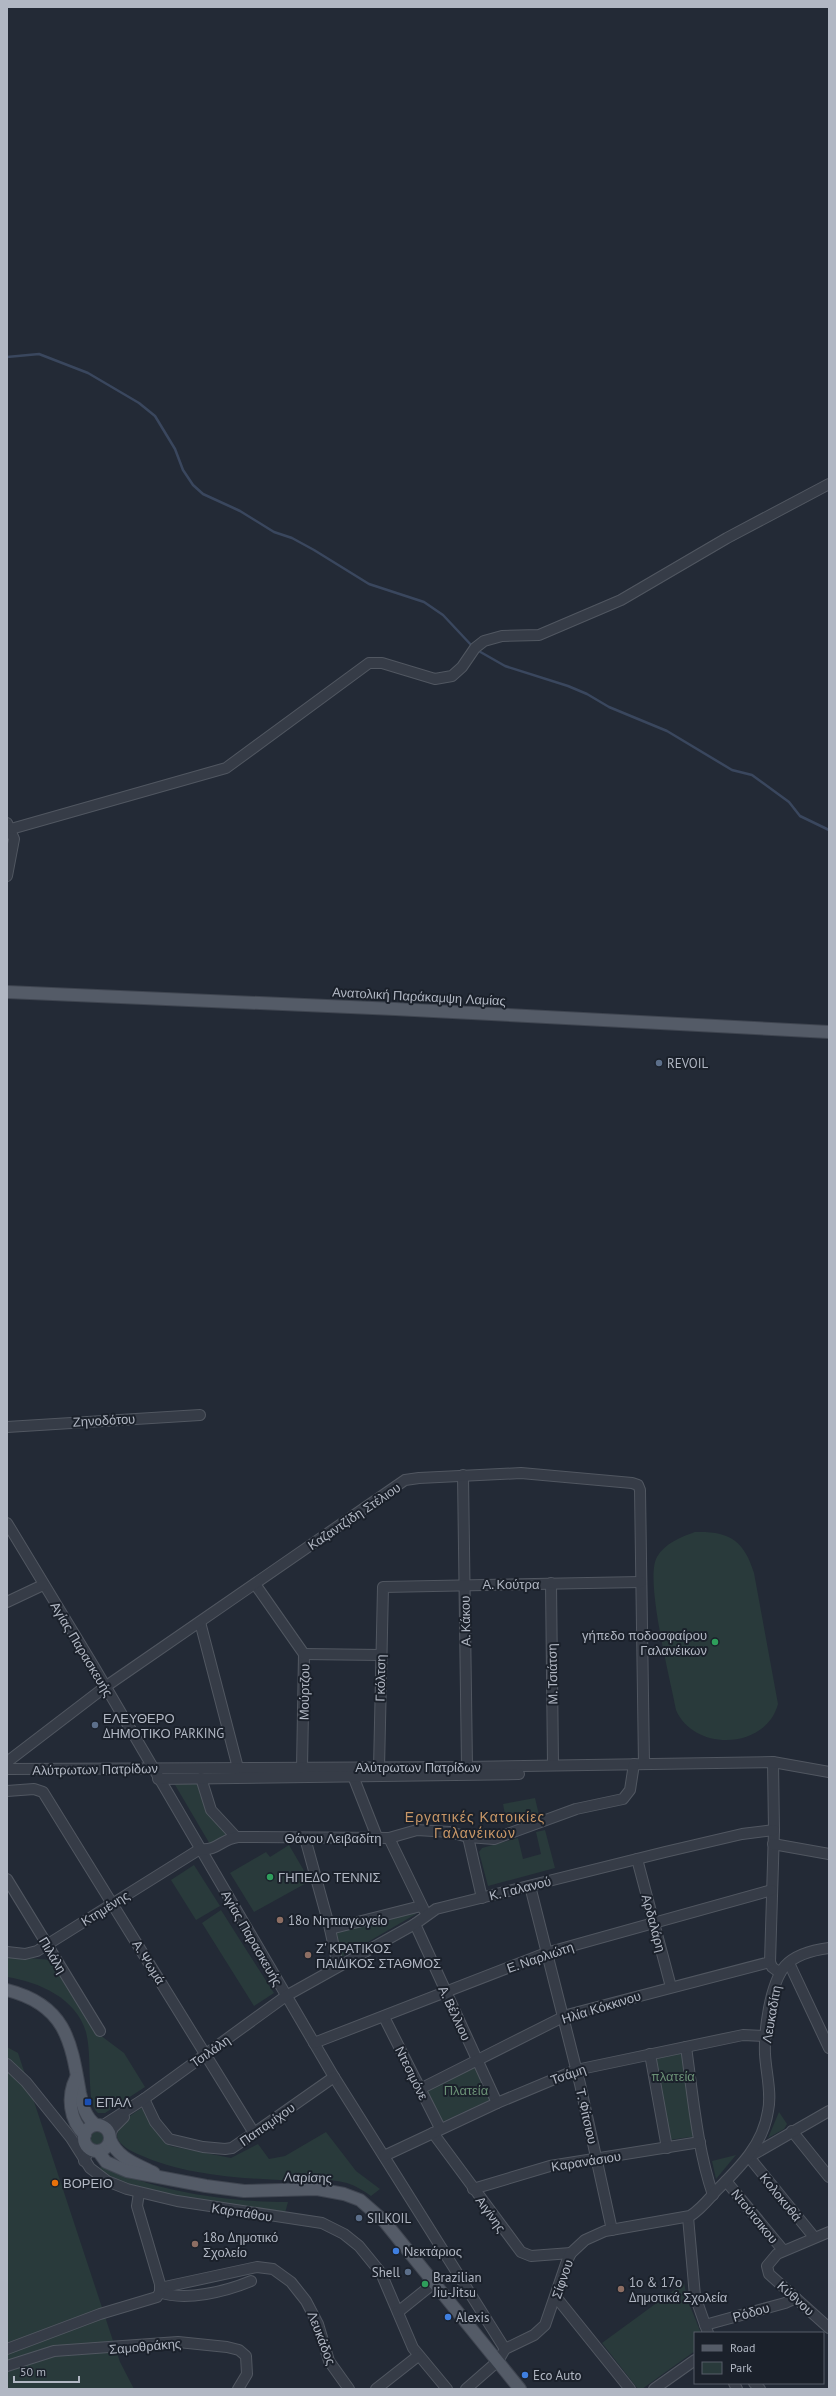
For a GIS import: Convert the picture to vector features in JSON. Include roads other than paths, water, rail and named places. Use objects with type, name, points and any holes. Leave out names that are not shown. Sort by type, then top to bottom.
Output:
[{"type":"main road","name":"Ανατολική Παράκαμψη Λαμίας","points":[[7,992],[395,1009],[829,1032]]},
{"type":"main road","name":"Λαρίσης","points":[[7,1990],[33,1999],[55,2018],[70,2042],[76,2078],[85,2112],[110,2137],[116,2151],[126,2159],[162,2178]]},
{"type":"main road","name":"Λαρίσης","points":[[76,2078],[71,2088],[71,2106],[78,2128],[89,2144],[106,2162],[127,2171],[231,2190],[317,2189],[351,2196],[360,2200],[384,2221],[520,2389]]},
{"type":"main road","points":[[99,2126],[89,2128],[89,2144],[107,2147],[110,2137]]},
{"type":"street","points":[[7,876],[14,844],[9,826],[226,768],[369,664],[382,663],[434,679],[452,676],[462,667],[475,648],[484,641],[502,636],[539,635],[621,600],[727,538],[829,484]]},
{"type":"street","name":"Ζηνοδότου","points":[[7,1427],[200,1415]]},
{"type":"street","name":"Καζαντζίδη Στέλιου","points":[[7,1762],[105,1687],[405,1480],[463,1476],[538,1474],[632,1483],[638,1485],[640,1490]]},
{"type":"street","name":"Α. Κάκου","points":[[463,1476],[467,1767]]},
{"type":"street","name":"Θάνου Λειβαδίτη","points":[[200,1849],[211,1850],[236,1837],[389,1838],[404,1832],[417,1830],[450,1832],[468,1837],[499,1838],[576,1809],[618,1801],[629,1794],[639,1764],[641,1582],[640,1490]]},
{"type":"street","name":"Αγίας Παρασκευής","points":[[7,1523],[314,2043],[505,2349]]},
{"type":"street","name":"Α. Κούτρα","points":[[381,1589],[387,1586],[641,1582]]},
{"type":"street","name":"Μ. Τσιάτση","points":[[551,1583],[553,1765]]},
{"type":"street","name":"Μούρτζου","points":[[255,1584],[304,1654],[302,1768]]},
{"type":"street","points":[[7,1602],[43,1585]]},
{"type":"street","name":"Γκόλτση","points":[[379,1768],[381,1589]]},
{"type":"street","points":[[200,1622],[238,1768]]},
{"type":"street","points":[[304,1654],[381,1655]]},
{"type":"street","points":[[770,1962],[774,1830],[773,1762]]},
{"type":"street","name":"Αλύτρωτων Πατρίδων","points":[[7,1769],[379,1768],[773,1762],[829,1772]]},
{"type":"street","points":[[158,1779],[519,1774]]},
{"type":"street","points":[[353,1776],[377,1837]]},
{"type":"street","points":[[201,1778],[211,1810],[236,1837]]},
{"type":"street","name":"Α. Ψωμά","points":[[7,1791],[34,1789],[43,1792],[254,2133]]},
{"type":"street","name":"Κ. Γαλανού","points":[[286,1996],[445,1906],[742,1834],[774,1830]]},
{"type":"street","points":[[468,1837],[482,1898]]},
{"type":"street","points":[[305,1838],[330,1929],[338,1966]]},
{"type":"street","points":[[389,1838],[421,1906],[427,1915]]},
{"type":"street","points":[[773,1844],[829,1854]]},
{"type":"street","name":"Κτημένης","points":[[7,1952],[32,1953],[47,1945],[200,1849]]},
{"type":"street","name":"Αρδαλάρη","points":[[637,1859],[670,1987]]},
{"type":"street","name":"Πιλάλη","points":[[7,1879],[100,2031]]},
{"type":"street","name":"Τ. Φίτσιου","points":[[530,1886],[576,2070],[612,2230]]},
{"type":"street","name":"Ε. Ναρλιώτη","points":[[314,2043],[546,1952],[654,1921],[772,1890]]},
{"type":"street","points":[[330,1929],[421,1906]]},
{"type":"street","name":"Α. Βέλλιου","points":[[415,1924],[497,2103]]},
{"type":"street","points":[[780,1973],[789,1963],[807,1952],[829,1948]]},
{"type":"street","name":"Λευκαδίτη","points":[[688,2217],[701,2208],[749,2157],[762,2133],[769,2106],[766,2036],[772,2000],[780,1973],[772,1967],[770,1962]]},
{"type":"street","name":"Ηλία Κόκκινου","points":[[420,2089],[478,2061],[562,2017],[670,1987],[770,1962]]},
{"type":"street","points":[[789,1963],[829,2048]]},
{"type":"street","name":"Τσιλάλη","points":[[134,2106],[286,1996]]},
{"type":"street","name":"Ντεσιμόνε","points":[[384,2016],[420,2089],[437,2131]]},
{"type":"street","name":"Τσάμη","points":[[384,2156],[497,2103],[576,2070],[751,2034],[766,2036]]},
{"type":"street","points":[[686,2047],[700,2142],[707,2179],[713,2195]]},
{"type":"street","points":[[650,2054],[667,2148]]},
{"type":"street","name":"Καρπάθου","points":[[7,2064],[26,2082],[71,2138],[84,2161],[96,2174],[107,2181],[139,2193],[177,2201],[332,2226],[359,2246],[376,2266],[383,2276],[409,2340],[418,2356],[447,2389]]},
{"type":"street","name":"Παπαμίχου","points":[[144,2099],[161,2132],[174,2141],[225,2149],[232,2148],[334,2076]]},
{"type":"street","points":[[99,2126],[134,2106]]},
{"type":"street","points":[[110,2137],[116,2123],[130,2112],[134,2106]]},
{"type":"street","points":[[749,2157],[829,2111]]},
{"type":"street","name":"Αιγίνης","points":[[437,2131],[473,2189],[515,2246],[524,2255],[531,2256],[571,2253]]},
{"type":"street","points":[[792,2131],[829,2177]]},
{"type":"street","points":[[71,2138],[89,2144],[84,2161]]},
{"type":"street","name":"Καρανάσιου","points":[[473,2189],[550,2166],[700,2142]]},
{"type":"street","name":"Κολοκυθά","points":[[749,2157],[814,2237]]},
{"type":"street","name":"Ντούτσικου","points":[[726,2181],[783,2250]]},
{"type":"street","points":[[139,2193],[137,2206],[160,2290]]},
{"type":"street","points":[[688,2217],[692,2282],[706,2329]]},
{"type":"street","name":"Σίφνου","points":[[505,2349],[542,2329],[548,2321],[571,2253],[585,2240],[612,2230],[688,2217]]},
{"type":"street","points":[[783,2250],[829,2232]]},
{"type":"street","name":"Κύθνου","points":[[783,2250],[772,2257],[767,2266],[769,2274],[829,2328]]},
{"type":"street","name":"Λευκάδος","points":[[160,2290],[257,2267],[273,2270],[291,2282],[306,2300],[318,2324],[329,2361],[349,2389]]},
{"type":"street","points":[[160,2290],[177,2297],[231,2289],[251,2281]]},
{"type":"street","points":[[398,2312],[434,2283]]},
{"type":"street","points":[[7,2349],[100,2314],[151,2300],[160,2290]]},
{"type":"street","points":[[556,2297],[630,2389]]},
{"type":"street","name":"Ρόδου","points":[[706,2329],[796,2298]]},
{"type":"street","name":"Σαμοθράκης","points":[[7,2366],[54,2352],[178,2342],[199,2343],[233,2349],[246,2356],[247,2374],[238,2389]]},
{"type":"street","points":[[466,2389],[498,2361],[505,2349]]},
{"type":"street","points":[[376,2389],[418,2356]]},
{"type":"street","points":[[654,2389],[694,2361]]},
{"type":"waterway","points":[[7,357],[39,354],[88,373],[139,403],[155,416],[175,449],[183,470],[193,485],[203,494],[240,511],[274,532],[292,538],[369,584],[424,602],[443,615],[473,647]]},
{"type":"waterway","points":[[477,650],[505,666],[568,686],[587,694],[609,707],[667,731],[732,770],[752,775],[789,802],[800,816],[829,830]]},
{"type":"place","name":"REVOIL","points":[[659,1063]]},
{"type":"place","name":"γήπεδο ποδοσφαίρου Γαλανέικων","points":[[715,1642]]},
{"type":"place","name":"ΕΛΕΥΘΕΡΟ ΔΗΜΟΤΙΚΟ PARKING","points":[[95,1725]]},
{"type":"place","name":"ΓΗΠΕΔΟ ΤΕΝΝΙΣ","points":[[270,1877]]},
{"type":"place","name":"18ο Νηπιαγωγείο","points":[[280,1920]]},
{"type":"place","name":"Ζ' ΚΡΑΤΙΚΟΣ ΠΑΙΔΙΚΟΣ ΣΤΑΘΜΟΣ","points":[[308,1955]]},
{"type":"place","name":"ΕΠΑΛ","points":[[88,2102]]},
{"type":"place","name":"ΒΟΡΕΙΟ","points":[[55,2183]]},
{"type":"place","name":"SILKOIL","points":[[359,2218]]},
{"type":"place","name":"18ο Δημοτικό Σχολείο","points":[[195,2244]]},
{"type":"place","name":"Νεκτάριος","points":[[396,2251]]},
{"type":"place","name":"Shell","points":[[408,2272]]},
{"type":"place","name":"Brazilian Jiu-Jitsu","points":[[425,2284]]},
{"type":"place","name":"1ο & 17ο Δημοτικά Σχολεία","points":[[621,2289]]},
{"type":"place","name":"Alexis","points":[[448,2317]]},
{"type":"place","name":"Eco Auto","points":[[525,2375]]},
{"type":"district","name":"Εργατικές Κατοικίες Γαλανέικων","points":[[475,1826]]},
{"type":"park label","name":"πλατεία","points":[[673,2076]]},
{"type":"park label","name":"Πλατεία","points":[[466,2090]]}]
